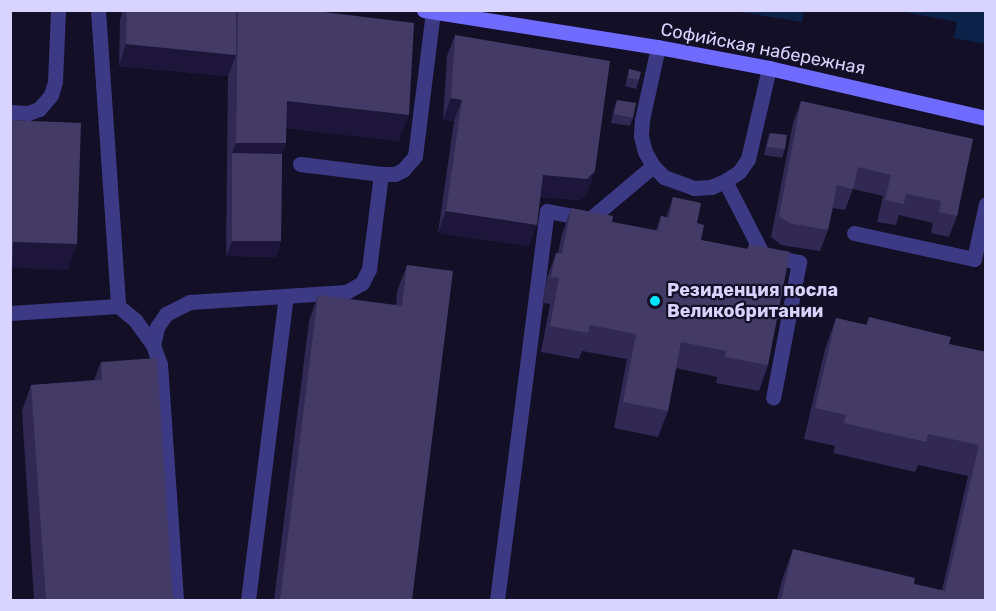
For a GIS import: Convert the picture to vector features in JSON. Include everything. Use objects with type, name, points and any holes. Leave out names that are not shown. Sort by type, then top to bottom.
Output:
[{"type":"main road","name":"Софийская набережная","points":[[429,11],[657,47],[769,68],[986,118]]},
{"type":"lane","points":[[10,112],[28,113],[39,109],[51,95],[55,82],[58,10]]},
{"type":"lane","points":[[98,10],[118,306]]},
{"type":"lane","points":[[300,164],[395,174],[403,170],[415,156],[429,11]]},
{"type":"lane","points":[[657,47],[641,136],[645,152],[653,166],[664,177],[694,188],[726,182],[739,172],[748,159],[769,68]]},
{"type":"lane","points":[[497,600],[547,211],[590,219],[653,166]]},
{"type":"lane","points":[[153,345],[157,327],[166,314],[190,302],[346,292],[362,283],[369,269],[381,174]]},
{"type":"lane","points":[[726,182],[763,255],[799,262],[773,398]]},
{"type":"lane","points":[[854,233],[974,259],[986,204]]},
{"type":"lane","points":[[248,600],[286,296]]},
{"type":"lane","points":[[10,313],[118,306],[135,320],[153,345],[160,364],[176,600]]},
{"type":"water","points":[[734,11],[804,11],[802,22]]},
{"type":"water","points":[[899,11],[985,11],[985,44],[954,38],[957,22]]},
{"type":"building","points":[[127,10],[236,10],[236,55],[126,44]]},
{"type":"building","points":[[238,10],[307,10],[414,23],[409,115],[287,101],[286,143],[236,143]]},
{"type":"building","points":[[455,35],[610,61],[595,171],[587,179],[543,175],[537,225],[446,211],[462,100],[451,98]]},
{"type":"building","points":[[629,69],[641,72],[639,80],[628,78]]},
{"type":"building","points":[[617,100],[636,103],[633,118],[614,114]]},
{"type":"building","points":[[801,101],[973,139],[957,216],[939,212],[941,201],[906,194],[904,204],[885,200],[891,175],[858,167],[853,189],[837,185],[828,230],[789,223],[779,216]]},
{"type":"building","points":[[10,120],[81,123],[77,244],[13,242],[12,268],[10,268]]},
{"type":"building","points":[[770,133],[787,135],[785,149],[767,147]]},
{"type":"building","points":[[232,153],[282,154],[281,241],[232,241]]},
{"type":"building","points":[[673,197],[701,203],[697,223],[704,225],[701,240],[748,249],[749,244],[790,252],[768,365],[725,357],[726,351],[681,342],[668,411],[623,402],[636,334],[590,325],[588,333],[550,326],[559,278],[551,277],[556,253],[562,254],[571,208],[613,216],[612,222],[658,231],[661,216],[669,218]]},
{"type":"building","points":[[407,265],[453,271],[412,600],[280,600],[318,295],[402,306]]},
{"type":"building","points":[[869,317],[951,337],[949,344],[986,352],[986,600],[781,600],[793,549],[915,578],[914,584],[945,591],[979,445],[928,434],[926,442],[844,423],[846,415],[815,408],[836,318],[867,325]]},
{"type":"building","points":[[157,358],[173,600],[46,600],[31,385],[102,380],[101,362]]},
{"type":"place","name":"Резиденция посла Великобритании","points":[[655,301]]}]
